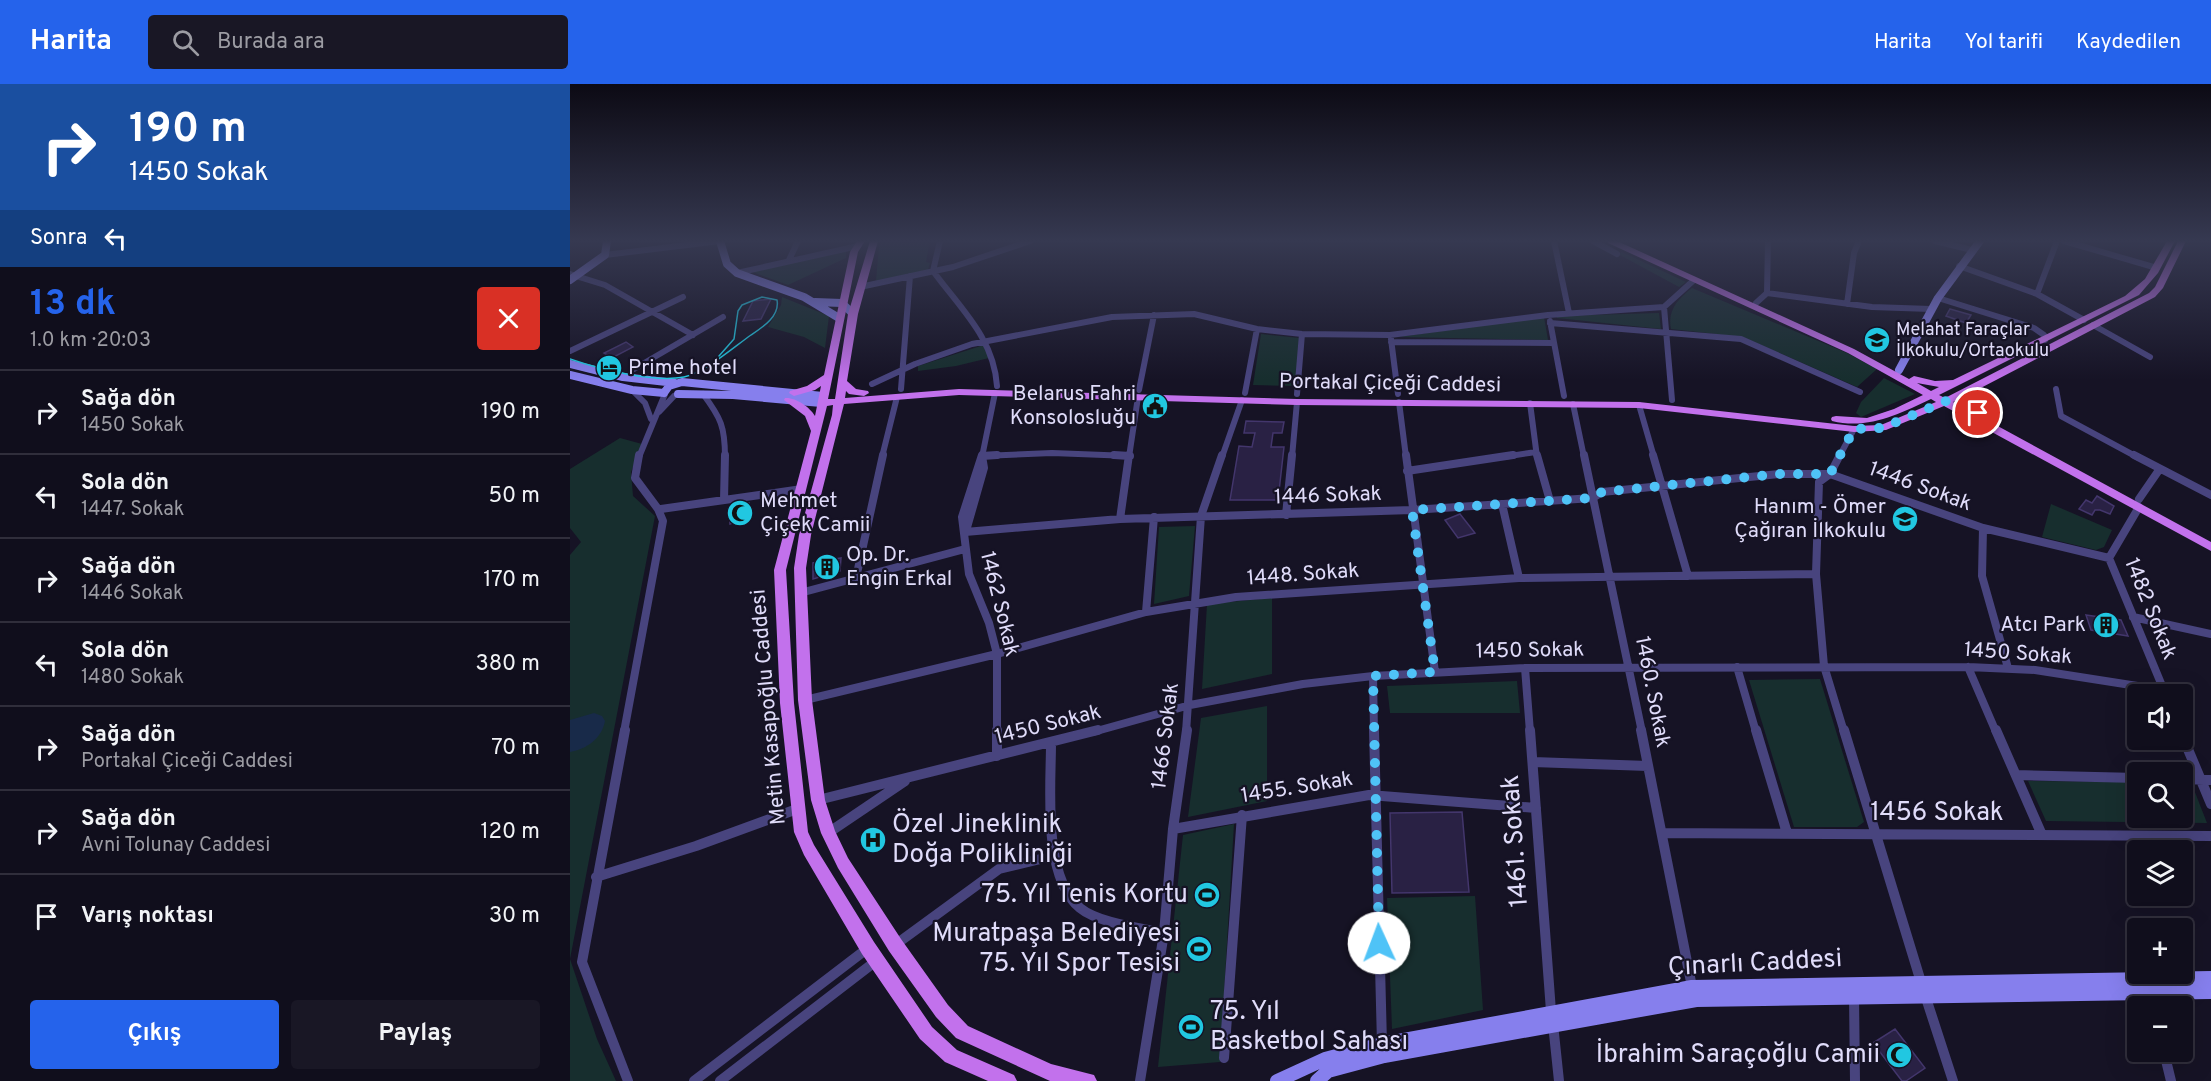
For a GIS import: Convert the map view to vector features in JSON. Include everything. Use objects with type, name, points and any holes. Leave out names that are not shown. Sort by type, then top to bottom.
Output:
[{"type":"main road","points":[[775,288],[812,302],[839,318]]},
{"type":"main road","name":"Metin Kasapoğlu Caddesi","points":[[846,288],[816,434],[780,570],[787,703],[801,832],[809,850],[872,954],[926,1033],[951,1056],[1008,1081]]},
{"type":"main road","points":[[812,302],[836,296],[846,288]]},
{"type":"main road","name":"Metin Kasapoğlu Caddesi","points":[[860,288],[853,314],[837,415],[805,534],[800,567],[805,700],[818,800],[828,833],[843,863],[895,945],[942,1011],[962,1032],[1050,1072],[1089,1081]]},
{"type":"main road","points":[[1711,288],[1851,351],[2139,503],[2211,538]]},
{"type":"main road","points":[[1723,288],[1856,348],[1914,378],[1942,397],[1994,421],[2139,503],[2211,548]]},
{"type":"main road","points":[[1899,370],[1945,288]]},
{"type":"main road","points":[[1942,397],[1968,391],[2088,323],[2143,288]]},
{"type":"main road","points":[[1942,397],[1959,383],[2045,340],[2152,295],[2159,288]]},
{"type":"main road","points":[[812,302],[842,302],[848,304],[853,314]]},
{"type":"main road","points":[[570,364],[623,377],[686,384],[714,384],[792,397],[828,376]]},
{"type":"main road","points":[[570,375],[632,390],[670,394],[822,399]]},
{"type":"main road","points":[[1914,378],[1935,384],[1959,383]]},
{"type":"main road","points":[[670,394],[666,387],[675,383]]},
{"type":"main road","points":[[670,394],[686,389],[686,384]]},
{"type":"main road","name":"Portakal Çiceği Caddesi","points":[[822,399],[841,393],[864,397],[899,393],[996,389],[1297,398],[1564,396],[1672,400],[1867,421],[1942,397]]},
{"type":"main road","points":[[1968,391],[1966,400],[1994,421]]},
{"type":"main road","points":[[841,393],[853,392],[864,397]]},
{"type":"main road","points":[[792,397],[809,414],[816,434]]},
{"type":"main road","points":[[837,415],[864,397]]},
{"type":"main road","name":"Portakal Çiceği Caddesi","points":[[1398,398],[1530,404],[1639,405],[1854,429],[1882,428],[1942,397]]},
{"type":"main road","name":"Çınarlı Caddesi","points":[[1552,1018],[1696,1000],[1854,996],[1923,989],[2211,978]]},
{"type":"main road","name":"Çınarlı Caddesi","points":[[1277,1081],[1325,1059],[1552,1018],[1692,987],[1923,989],[2127,999]]},
{"type":"main road","name":"Çınarlı Caddesi","points":[[2186,996],[2211,993]]},
{"type":"main road","name":"Çınarlı Caddesi","points":[[1317,1081],[1328,1071],[1383,1050]]},
{"type":"street","points":[[609,288],[693,335]]},
{"type":"street","points":[[856,578],[866,523],[899,393],[909,288]]},
{"type":"street","points":[[946,288],[987,341],[993,358],[996,389]]},
{"type":"street","points":[[1563,288],[1569,313]]},
{"type":"street","points":[[1391,338],[1548,315],[1664,307],[1686,288]]},
{"type":"street","points":[[1756,303],[1767,293],[1767,288]]},
{"type":"street","points":[[1847,304],[1849,288]]},
{"type":"street","points":[[2019,288],[2037,294],[2150,357]]},
{"type":"street","points":[[2037,294],[2039,288]]},
{"type":"street","points":[[1767,293],[1847,304],[1931,309]]},
{"type":"street","points":[[570,351],[683,297]]},
{"type":"street","points":[[1938,298],[2034,328],[2044,335],[2045,340]]},
{"type":"street","points":[[1664,307],[1672,400]]},
{"type":"street","points":[[1120,519],[1139,393],[1154,315]]},
{"type":"street","points":[[872,384],[901,370],[987,341],[1112,317],[1200,315],[1257,329],[1302,334],[1554,343]]},
{"type":"street","points":[[1548,315],[1564,396]]},
{"type":"street","points":[[634,369],[723,317]]},
{"type":"street","points":[[1550,324],[1666,332],[1748,341],[1860,392]]},
{"type":"street","name":"1466 Sokak","points":[[1140,1081],[1164,933],[1173,829],[1190,705],[1201,516],[1243,397],[1257,329]]},
{"type":"street","points":[[1286,515],[1302,334]]},
{"type":"street","points":[[1391,338],[1435,672]]},
{"type":"street","points":[[2056,388],[2061,416],[2068,421],[2211,495]]},
{"type":"street","name":"1462 Sokak","points":[[996,389],[982,456],[984,468],[965,532],[965,549],[969,574],[989,623],[997,654],[997,756]]},
{"type":"street","points":[[632,390],[645,403],[651,419]]},
{"type":"street","points":[[628,1081],[582,962],[663,521],[661,509],[635,477],[651,419],[670,394]]},
{"type":"street","points":[[703,394],[715,410],[725,432],[724,500]]},
{"type":"street","points":[[1530,404],[1536,452],[1550,501]]},
{"type":"street","name":"1460. Sokak","points":[[1574,404],[1611,576],[1692,987]]},
{"type":"street","points":[[1639,405],[1688,576]]},
{"type":"street","points":[[1854,429],[1830,474],[1819,482],[1816,574],[1824,666],[1953,1081]]},
{"type":"street","points":[[1407,471],[1536,452]]},
{"type":"street","points":[[982,456],[1052,453],[1130,456]]},
{"type":"street","name":"1482 Sokak","points":[[2159,470],[2109,558],[2161,684]]},
{"type":"street","name":"1446 Sokak","points":[[965,532],[1083,524],[1120,519],[1412,510],[1550,501],[1593,498],[1602,492],[1779,474],[1830,474],[1983,528],[2109,558]]},
{"type":"street","points":[[661,509],[802,489]]},
{"type":"street","points":[[1502,504],[1519,578]]},
{"type":"street","points":[[1146,612],[1154,518]]},
{"type":"street","points":[[1983,528],[1983,576],[2008,668]]},
{"type":"street","points":[[800,593],[965,549]]},
{"type":"street","name":"1448. Sokak","points":[[805,700],[997,654],[1146,612],[1236,597],[1519,578],[1816,574]]},
{"type":"street","points":[[2133,617],[2211,634]]},
{"type":"street","points":[[1968,667],[2042,835]]},
{"type":"street","name":"1450 Sokak","points":[[818,800],[1052,744],[1190,705],[1267,689],[1373,676],[1525,668],[1968,667],[2008,668],[2127,686]]},
{"type":"street","name":"1461. Sokak","points":[[1525,668],[1552,1018],[1559,1081]]},
{"type":"street","points":[[1737,668],[1787,833]]},
{"type":"street","points":[[1373,676],[1378,795],[1376,804],[1383,1050]]},
{"type":"street","points":[[1052,744],[1053,856],[1065,888],[1080,908],[1109,920],[1164,933]]},
{"type":"street","points":[[2188,750],[2211,804]]},
{"type":"street","points":[[1533,762],[1648,766]]},
{"type":"street","points":[[2016,775],[2127,778]]},
{"type":"street","name":"1450 Sokak","points":[[828,833],[909,778]]},
{"type":"street","points":[[2193,779],[2211,780]]},
{"type":"street","name":"1455. Sokak","points":[[1173,829],[1242,815],[1378,795],[1536,808]]},
{"type":"street","points":[[596,877],[696,846],[797,809]]},
{"type":"street","points":[[1224,1058],[1242,815]]},
{"type":"street","name":"1456 Sokak","points":[[1662,833],[2211,836]]},
{"type":"street","points":[[895,945],[999,869],[1053,856]]},
{"type":"street","points":[[694,1081],[872,954]]},
{"type":"street","points":[[720,1081],[872,954]]},
{"type":"street","points":[[1854,996],[1855,1081]]},
{"type":"street","points":[[2166,1062],[2171,1081]]},
{"type":"green space","points":[[1692,288],[1847,353],[1877,369],[1857,387],[1743,337],[1671,329],[1672,311],[1682,296]]},
{"type":"green space","points":[[782,297],[829,316],[825,348],[804,337],[768,327],[781,305]]},
{"type":"green space","points":[[1659,313],[1661,329],[1557,318],[1556,316]]},
{"type":"green space","points":[[1544,317],[1548,340],[1398,337]]},
{"type":"green space","points":[[1261,334],[1300,338],[1295,386],[1253,385]]},
{"type":"green space","points":[[984,345],[989,358],[956,366],[918,371],[918,366]]},
{"type":"green space","points":[[1884,378],[1915,394],[1861,417],[1856,413],[1861,402]]},
{"type":"green space","points":[[620,438],[642,444],[631,472],[633,496],[655,516],[570,959],[570,555],[581,542],[570,528],[570,469]]},
{"type":"green space","points":[[2051,504],[2112,530],[2104,547],[2096,550],[2042,537]]},
{"type":"green space","points":[[1195,526],[1189,596],[1154,604],[1159,527]]},
{"type":"green space","points":[[1272,598],[1272,674],[1202,689],[1207,604]]},
{"type":"green space","points":[[1820,679],[1864,822],[1857,827],[1794,827],[1749,680]]},
{"type":"green space","points":[[1517,681],[1520,713],[1390,713],[1387,686]]},
{"type":"green space","points":[[1267,706],[1267,801],[1188,817],[1201,718]]},
{"type":"green space","points":[[2028,781],[2127,782],[2127,822],[2046,821]]},
{"type":"green space","points":[[2193,787],[2207,823],[2193,823]]},
{"type":"green space","name":"Muratpaşa Belediyesi 75. Yıl Spor Tesisi","points":[[1234,824],[1220,1062],[1158,1067],[1183,835]]},
{"type":"green space","points":[[1475,896],[1483,1010],[1392,1029],[1387,898]]},
{"type":"green space","points":[[570,959],[597,1039],[616,1081],[570,1081]]},
{"type":"water","points":[[594,713],[602,716],[605,721],[601,733],[593,742],[570,752],[570,720]]},
{"type":"building","points":[[771,299],[761,319],[743,321],[753,301]]},
{"type":"building","points":[[1950,309],[1971,315],[1966,323],[1946,316]]},
{"type":"building","points":[[626,342],[633,347],[612,358],[604,353]]},
{"type":"building","points":[[1246,421],[1284,422],[1282,433],[1273,433],[1271,447],[1284,447],[1278,500],[1230,500],[1239,446],[1252,447],[1255,433],[1244,433]]},
{"type":"building","points":[[2097,496],[2114,506],[2110,514],[2095,510],[2092,515],[2079,509],[2086,500],[2092,503]]},
{"type":"building","name":"Mehmet Çiçek Camii","points":[[749,503],[751,517],[730,524],[729,509]]},
{"type":"building","points":[[1460,514],[1475,533],[1458,538],[1445,520]]},
{"type":"building","name":"Op. Dr. Engin Erkal","points":[[841,558],[840,571],[813,579],[813,563]]},
{"type":"building","name":"Atcı Park","points":[[2086,615],[2121,620],[2128,636],[2091,630]]},
{"type":"building","points":[[1462,812],[1469,892],[1392,893],[1390,813]]},
{"type":"building","name":"İbrahim Saraçoğlu Camii","points":[[1895,1029],[1925,1068],[1906,1081],[1902,1081],[1873,1043]]},
{"type":"tram line","points":[[570,359],[642,377],[672,378],[692,375],[710,365],[765,325],[776,311],[777,300],[762,297],[742,305],[738,311],[734,339],[719,356]]},
{"type":"place","name":"Melahat Faraçlar İlkokulu/Ortaokulu","points":[[1877,340]]},
{"type":"place","name":"Prime hotel","points":[[609,368]]},
{"type":"place","name":"Belarus Fahri Konsolosluğu","points":[[1155,406]]},
{"type":"place","name":"Mehmet Çiçek Camii","points":[[740,513]]},
{"type":"place","name":"Hanım - Ömer Çağıran İlkokulu","points":[[1905,519]]},
{"type":"place","name":"Op. Dr. Engin Erkal","points":[[827,567]]},
{"type":"place","name":"Atcı Park","points":[[2106,625]]},
{"type":"place","name":"Özel Jineklinik Doğa Polikliniği","points":[[873,840]]},
{"type":"place","name":"75. Yıl Tenis Kortu","points":[[1207,895]]},
{"type":"place","name":"Muratpaşa Belediyesi 75. Yıl Spor Tesisi","points":[[1199,949]]},
{"type":"place","name":"75. Yıl Basketbol Sahası","points":[[1191,1027]]},
{"type":"place","name":"İbrahim Saraçoğlu Camii","points":[[1899,1055]]},
{"type":"route","points":[[1379,943],[1376,804],[1378,795],[1373,676],[1435,672],[1412,510],[1593,498],[1602,492],[1779,474],[1830,474],[1854,429],[1882,428],[1951,399],[1978,413]]}]
